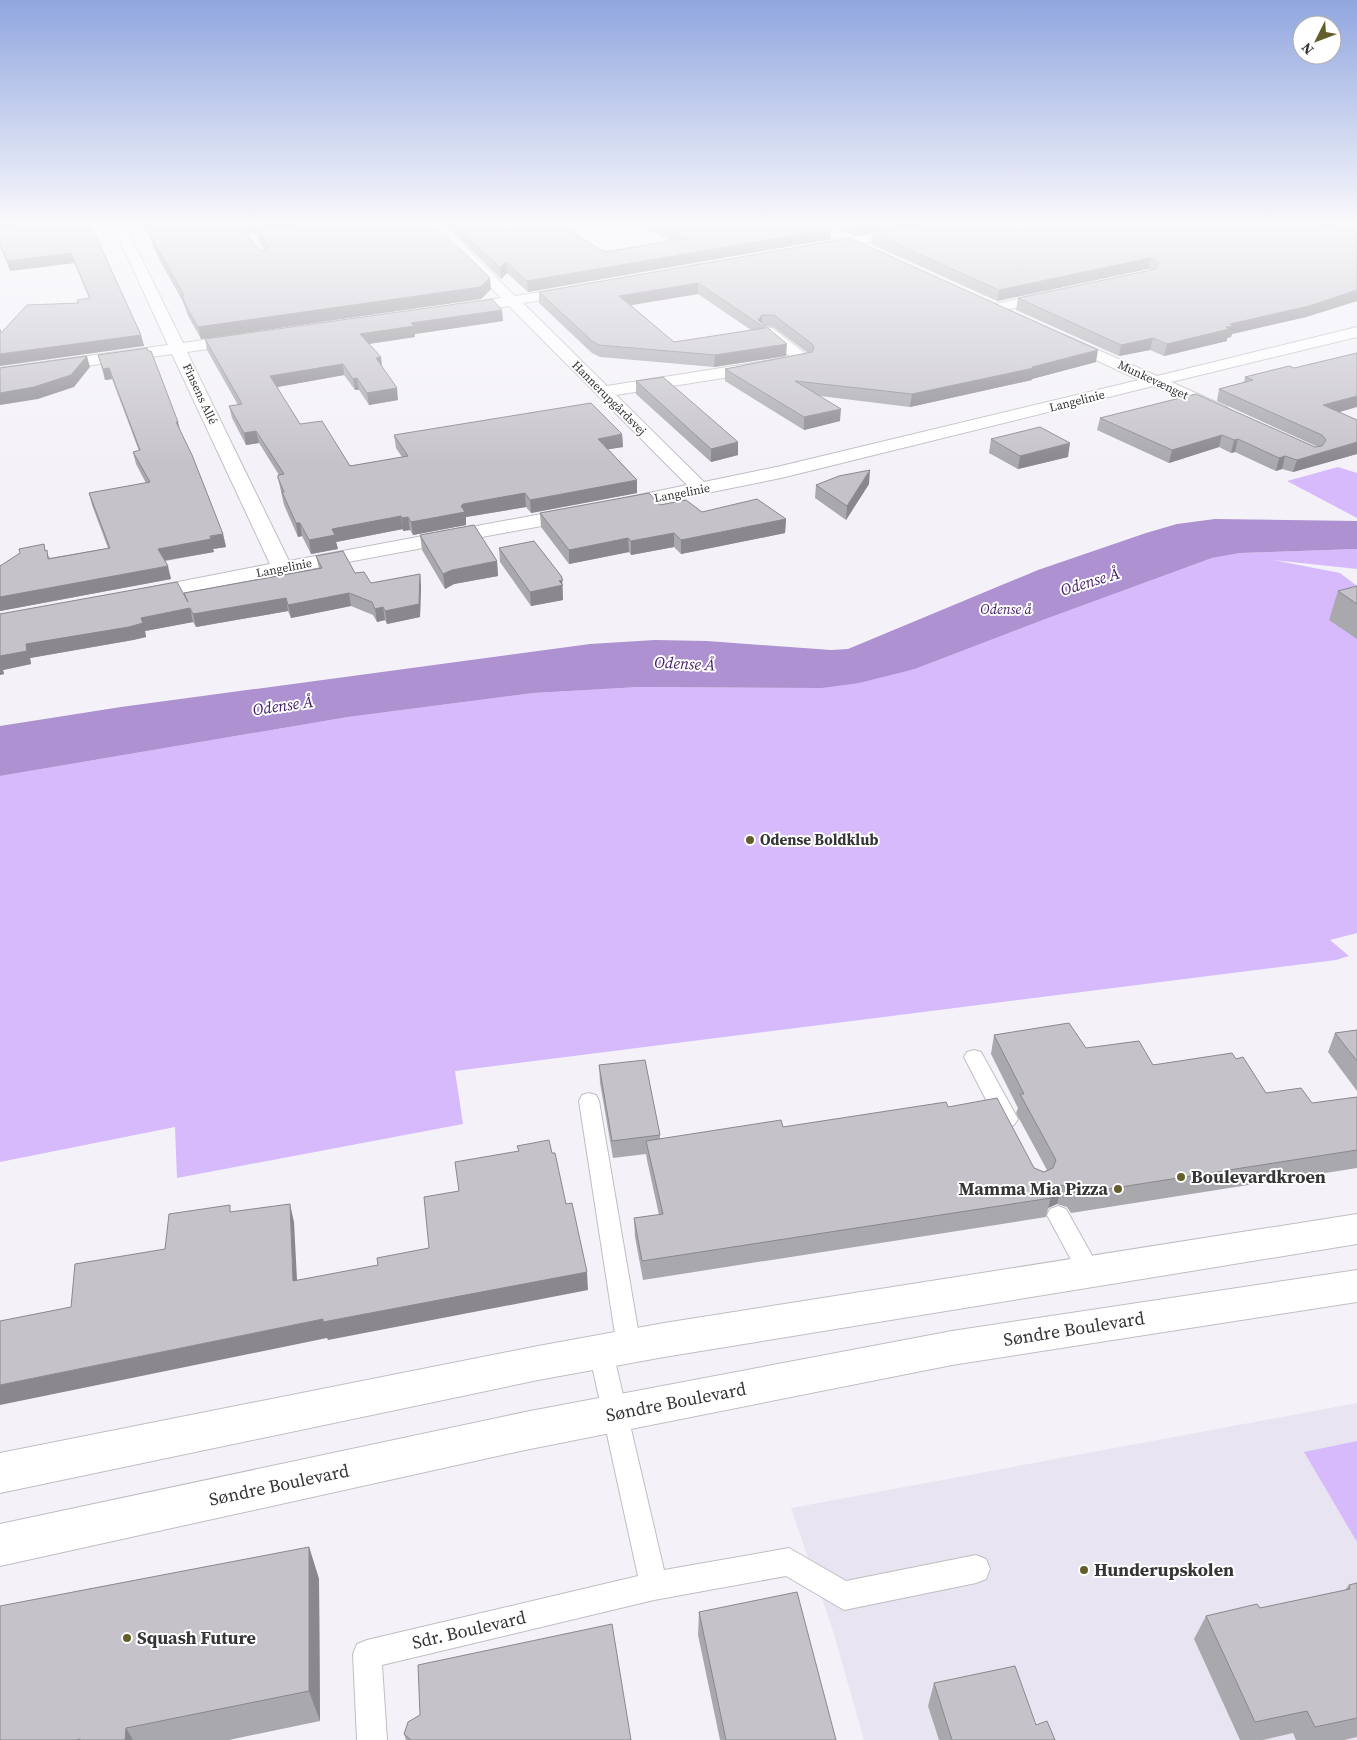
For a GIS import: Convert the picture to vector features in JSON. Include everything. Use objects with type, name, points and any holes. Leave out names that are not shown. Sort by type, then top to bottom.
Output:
[{"type":"street","name":"Finsens Allé","points":[[156,302],[282,568]]},
{"type":"street","points":[[444,311],[512,302]]},
{"type":"street","name":"Hannerupgårdsvej","points":[[514,302],[701,490]]},
{"type":"street","points":[[1012,302],[991,306],[1022,320]]},
{"type":"street","points":[[602,392],[804,360],[767,331]]},
{"type":"street","name":"Munkevænget","points":[[1049,332],[1232,417]]},
{"type":"street","name":"Langelinie","points":[[128,596],[701,490],[1353,336]]},
{"type":"street","points":[[0,373],[257,337]]},
{"type":"street","points":[[0,1473],[615,1349],[1357,1230]]},
{"type":"street","name":"Søndre Boulevard","points":[[0,1545],[525,1431],[952,1348],[1357,1286]]},
{"type":"lane","points":[[974,1056],[1016,1136]]},
{"type":"lane","points":[[589,1101],[615,1349],[614,1414],[654,1586]]},
{"type":"lane","points":[[1058,1215],[1090,1273]]},
{"type":"lane","name":"Sdr. Boulevard","points":[[372,1740],[367,1654],[654,1586],[789,1562],[844,1596],[976,1569]]},
{"type":"shaded area","points":[[1338,467],[1357,473],[1357,518],[1287,481]]},
{"type":"shaded area","name":"Odense Boldklub","points":[[1357,549],[1357,569],[1273,560],[1340,573],[1357,586],[1357,933],[1330,940],[1349,956],[1336,960],[455,1071],[463,1124],[177,1178],[175,1127],[0,1162],[0,776],[348,717],[534,693],[639,687],[822,688],[915,669],[1212,558],[1240,553]]},
{"type":"shaded area","name":"Hunderupskolen","points":[[1357,1403],[1357,1740],[864,1740],[833,1631],[791,1508]]},
{"type":"shaded area","points":[[1357,1441],[1357,1542],[1304,1452]]},
{"type":"water","name":"Odense å","points":[[1215,519],[1357,521],[1357,549],[1240,553],[1212,558],[915,669],[859,683],[822,688],[639,687],[534,693],[348,717],[0,776],[0,726],[121,707],[590,644],[655,640],[707,641],[831,650],[848,649],[1038,570],[1177,524]]},
{"type":"building","points":[[126,302],[141,335],[0,354],[0,329],[1,333],[27,305]]},
{"type":"building","points":[[184,302],[373,302],[198,327]]},
{"type":"building","points":[[469,302],[495,302],[502,310],[411,323],[414,326],[360,334],[381,357],[376,358],[397,388],[367,393],[357,378],[353,379],[343,364],[270,376],[300,424],[322,421],[350,466],[408,456],[394,435],[591,403],[622,434],[598,439],[637,480],[530,500],[525,493],[463,504],[461,506],[465,512],[411,522],[408,517],[402,518],[401,516],[332,529],[335,535],[309,540],[300,523],[296,523],[282,492],[284,492],[278,475],[284,474],[256,431],[244,433],[229,406],[242,404],[205,339]]},
{"type":"building","points":[[550,302],[626,302],[674,342],[765,328],[727,302],[992,302],[1098,350],[1032,367],[1034,368],[912,394],[795,381],[841,409],[804,417],[725,369],[812,352],[814,347],[812,344],[774,315],[762,315],[758,320],[787,344],[715,355],[599,345],[592,341]]},
{"type":"building","points":[[1027,302],[1320,302],[1230,324],[1234,326],[1226,327],[1229,329],[1167,344],[1153,338],[1121,345]]},
{"type":"building","points":[[147,348],[148,351],[151,351],[178,422],[176,422],[192,455],[223,534],[210,536],[211,539],[158,549],[168,566],[0,597],[0,566],[20,553],[19,549],[44,544],[48,559],[110,548],[89,493],[150,482],[133,452],[140,450],[109,368],[103,369],[98,355]]},
{"type":"building","points":[[1357,353],[1357,396],[1323,405],[1357,420],[1357,442],[1297,460],[1285,456],[1279,458],[1238,439],[1234,440],[1222,435],[1172,450],[1100,418],[1196,394],[1315,447],[1322,446],[1326,440],[1322,435],[1219,389],[1253,380],[1245,377],[1289,366],[1294,368]]},
{"type":"building","points":[[87,356],[71,375],[34,387],[0,393],[0,368]]},
{"type":"building","points":[[663,377],[738,442],[711,449],[636,381]]},
{"type":"building","points":[[1040,427],[1070,443],[1020,456],[991,439]]},
{"type":"building","points":[[870,470],[847,506],[816,485],[839,476]]},
{"type":"building","points":[[649,493],[660,505],[686,500],[702,512],[757,499],[786,519],[681,540],[674,533],[631,541],[628,538],[569,550],[540,513]]},
{"type":"building","points":[[474,525],[497,561],[452,570],[443,574],[420,535]]},
{"type":"building","points":[[534,541],[562,577],[563,580],[559,581],[563,585],[530,592],[499,548]]},
{"type":"building","points":[[343,551],[355,573],[364,572],[371,583],[420,574],[419,604],[385,611],[383,607],[375,609],[372,602],[349,593],[288,605],[286,598],[193,614],[190,608],[141,618],[143,623],[129,627],[26,644],[27,651],[0,656],[0,614],[177,582],[188,602],[184,593],[322,568],[316,556]]},
{"type":"building","points":[[1357,586],[1357,604],[1338,591]]},
{"type":"building","points":[[1069,1023],[1086,1048],[1139,1041],[1153,1065],[1232,1053],[1236,1059],[1243,1057],[1266,1093],[1301,1088],[1312,1103],[1357,1097],[1357,1150],[1076,1194],[1072,1188],[1062,1185],[1053,1189],[1051,1198],[642,1261],[634,1218],[663,1214],[646,1141],[781,1120],[783,1127],[946,1102],[948,1107],[997,1098],[1034,1168],[1044,1172],[1053,1168],[1056,1160],[1020,1094],[1024,1094],[994,1035]]},
{"type":"building","points":[[1357,1030],[1357,1061],[1335,1033]]},
{"type":"building","points":[[645,1060],[660,1135],[612,1141],[599,1065]]},
{"type":"building","points":[[549,1140],[552,1153],[555,1153],[566,1204],[572,1203],[587,1272],[323,1322],[323,1319],[0,1385],[0,1321],[71,1307],[75,1264],[165,1249],[169,1214],[230,1205],[230,1212],[290,1204],[293,1281],[378,1265],[377,1258],[429,1248],[424,1197],[459,1191],[455,1162],[519,1151],[517,1146]]},
{"type":"building","points":[[309,1547],[309,1691],[126,1728],[125,1740],[0,1740],[0,1606]]},
{"type":"building","points":[[1357,1583],[1357,1718],[1315,1727],[1307,1711],[1255,1722],[1206,1616],[1257,1604],[1260,1608],[1350,1589],[1349,1585]]},
{"type":"building","points":[[797,1592],[836,1740],[726,1740],[699,1612]]},
{"type":"building","points":[[612,1624],[631,1740],[411,1740],[404,1734],[408,1722],[420,1715],[418,1665]]},
{"type":"building","points":[[1015,1666],[1036,1725],[1047,1721],[1055,1740],[952,1740],[934,1683]]},
{"type":"place","name":"Odense Boldklub","points":[[750,840]]},
{"type":"place","name":"Boulevardkroen","points":[[1181,1177]]},
{"type":"place","name":"Mamma Mia Pizza","points":[[1118,1189]]},
{"type":"place","name":"Hunderupskolen","points":[[1084,1570]]},
{"type":"place","name":"Squash Future","points":[[127,1638]]},
{"type":"water label","name":"Odense Å","points":[[1090,581]]},
{"type":"water label","name":"Odense Å","points":[[685,663]]},
{"type":"water label","name":"Odense Å","points":[[283,705]]}]
